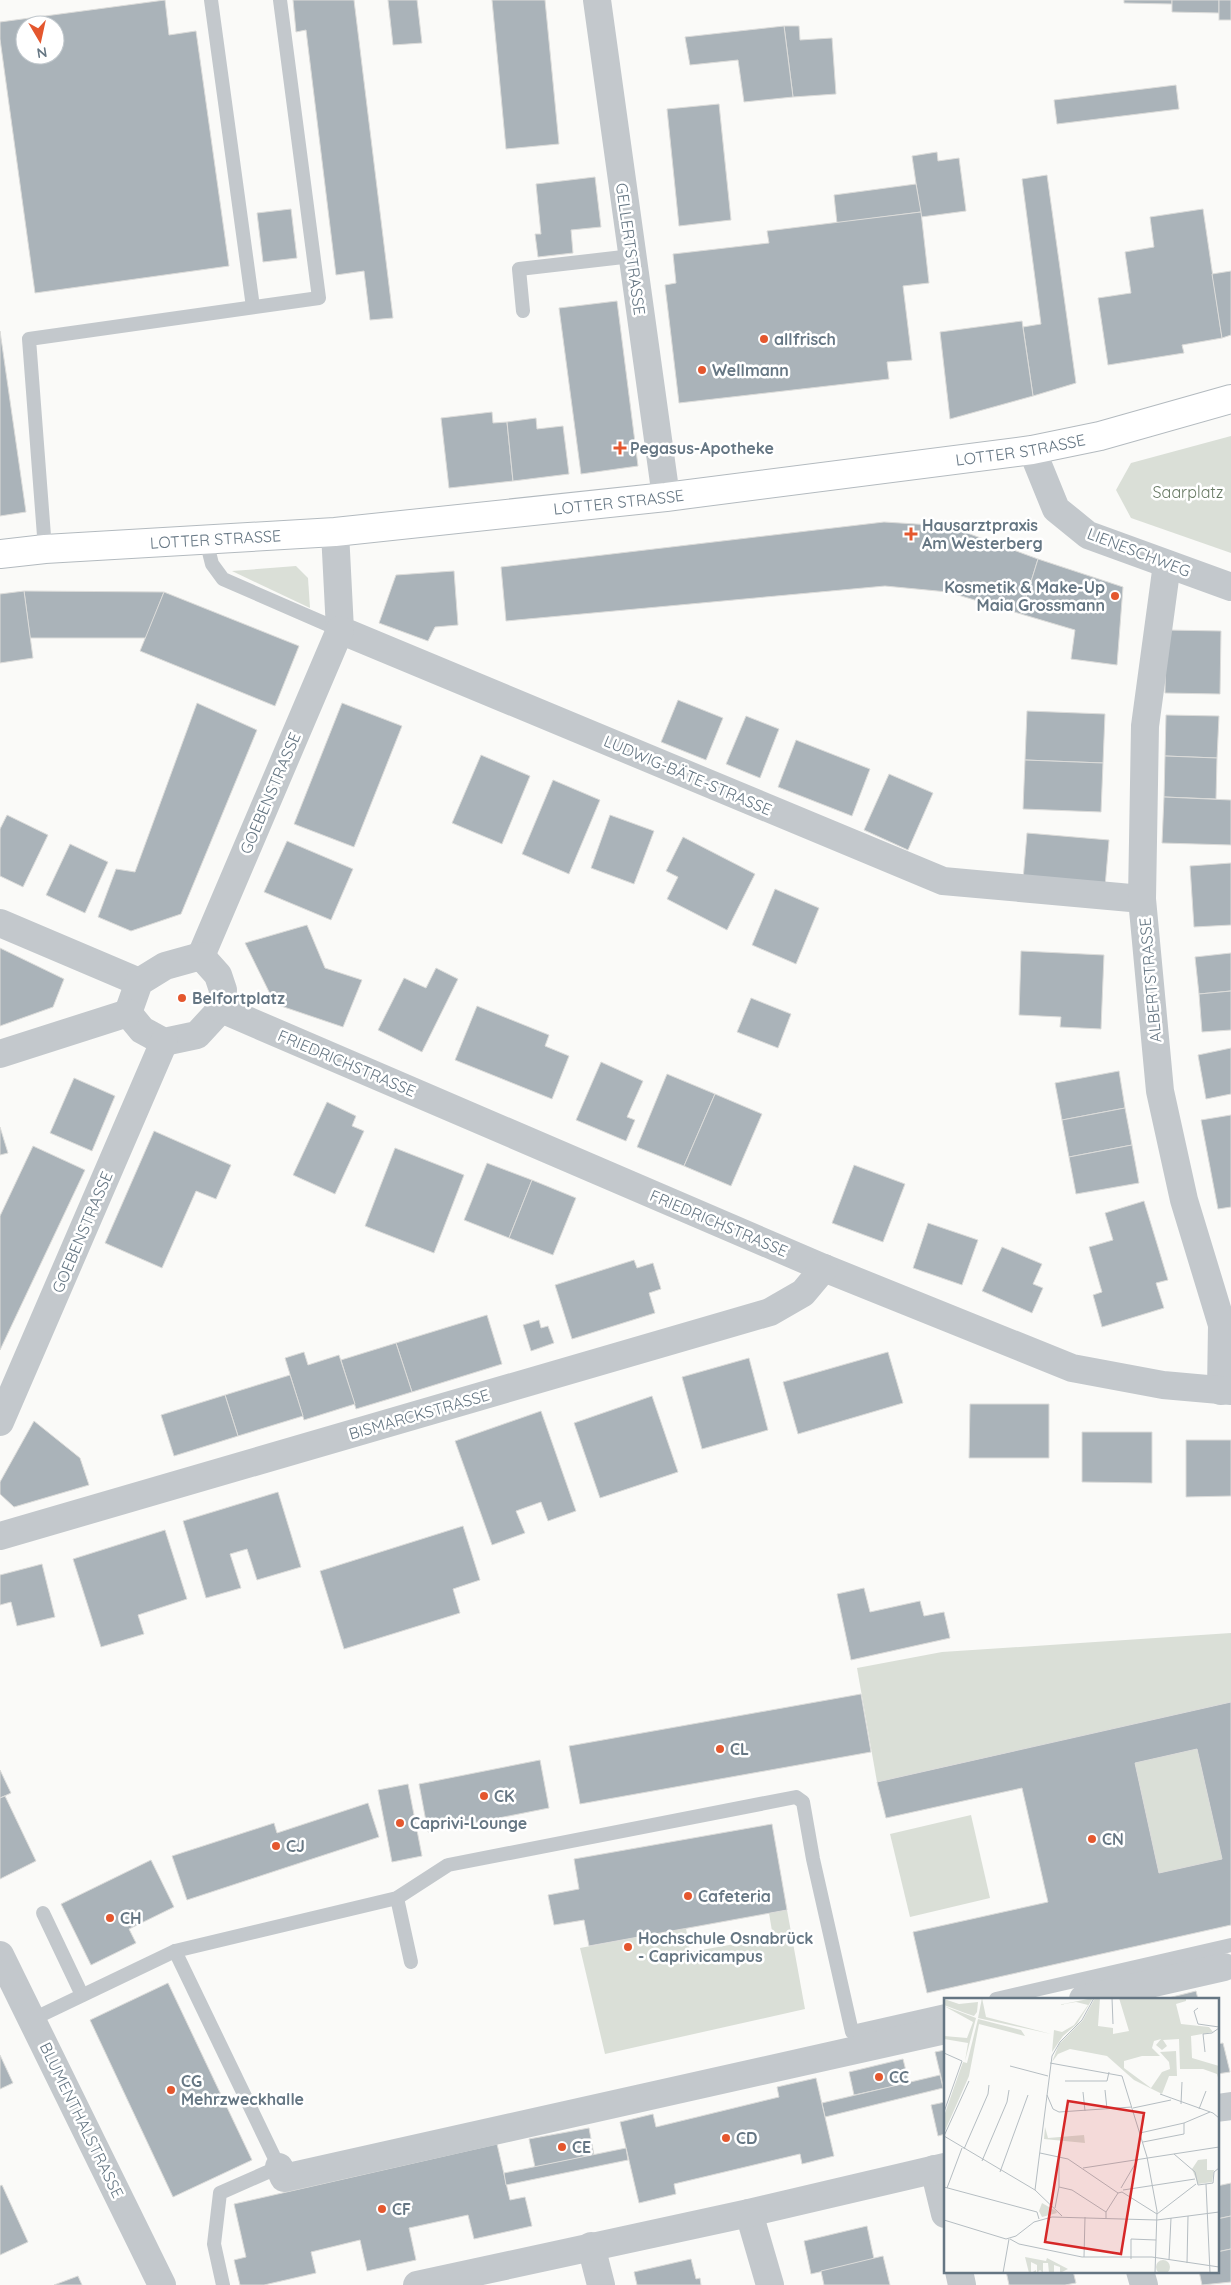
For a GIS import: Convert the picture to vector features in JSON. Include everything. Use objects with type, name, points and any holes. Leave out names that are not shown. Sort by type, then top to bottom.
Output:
[{"type":"street","name":"GELLERTSTRASSE","points":[[597,0],[666,497]]},
{"type":"street","name":"LOTTER STRASSE","points":[[0,554],[45,549],[335,532],[666,497],[1032,450],[1100,436],[1231,399]]},
{"type":"street","name":"LIENESCHWEG","points":[[1032,450],[1056,509],[1088,535],[1231,588]]},
{"type":"street","points":[[335,532],[340,630]]},
{"type":"street","name":"ALBERTSTRASSE","points":[[1167,564],[1144,726],[1142,898],[1160,1091],[1184,1200],[1222,1325],[1226,1390]]},
{"type":"street","name":"LUDWIG-BÄTE-STRASSE","points":[[340,630],[943,882],[1142,898]]},
{"type":"street","name":"GOEBENSTRASSE","points":[[200,956],[340,630]]},
{"type":"street","points":[[0,923],[139,982]]},
{"type":"street","points":[[200,956],[218,975],[223,990],[220,1009],[197,1035],[164,1042],[142,1030],[128,1014],[139,982],[165,966],[200,956]]},
{"type":"street","name":"FRIEDRICHSTRASSE","points":[[220,1009],[824,1268],[1072,1368],[1163,1385],[1226,1390]]},
{"type":"street","points":[[0,1054],[128,1014]]},
{"type":"street","name":"GOEBENSTRASSE","points":[[0,1422],[164,1042]]},
{"type":"street","name":"BISMARCKSTRASSE","points":[[0,1536],[770,1312],[803,1293],[824,1268]]},
{"type":"street","name":"BLUMENTHALSTRASSE","points":[[1,1958],[33,2019],[162,2285]]},
{"type":"street","points":[[1087,1998],[1225,1960]]},
{"type":"street","points":[[279,2167],[284,2178],[944,2030]]},
{"type":"street","points":[[1218,2108],[1231,2106]]},
{"type":"street","points":[[417,2285],[748,2213],[939,2168],[944,2206]]},
{"type":"street","points":[[748,2213],[770,2285]]},
{"type":"street","points":[[592,2246],[601,2285]]},
{"type":"street","points":[[959,2272],[962,2285]]},
{"type":"street","points":[[1140,2272],[1144,2285]]},
{"type":"lane","points":[[211,0],[253,307]]},
{"type":"lane","points":[[45,549],[29,339],[319,298],[280,0]]},
{"type":"lane","points":[[523,311],[519,269],[632,256]]},
{"type":"lane","points":[[206,540],[212,564],[223,579],[340,630]]},
{"type":"lane","points":[[33,2019],[175,1951],[397,1898],[448,1865],[796,1797],[803,1802],[813,1860],[852,2032],[944,2010]]},
{"type":"lane","points":[[397,1898],[411,1962]]},
{"type":"lane","points":[[43,1913],[82,1995]]},
{"type":"lane","points":[[175,1951],[279,2167],[220,2193],[214,2244],[223,2285]]},
{"type":"lane","points":[[1002,1998],[1225,1960]]},
{"type":"green space","name":"Saarplatz","points":[[1231,436],[1231,553],[1131,518],[1116,490],[1131,463]]},
{"type":"green space","points":[[296,566],[308,578],[310,608],[232,571]]},
{"type":"green space","points":[[1231,1633],[1231,1702],[877,1782],[857,1668],[942,1652]]},
{"type":"green space","points":[[1197,1749],[1222,1859],[1159,1873],[1135,1763]]},
{"type":"green space","points":[[971,1815],[990,1898],[910,1917],[890,1834]]},
{"type":"green space","points":[[787,1910],[805,2009],[605,2054],[580,1948],[686,1928],[690,1952],[773,1937],[769,1913]]},
{"type":"building","points":[[165,0],[169,35],[196,31],[229,266],[35,293],[0,39],[0,22],[15,20],[15,65],[65,65],[65,15],[52,15]]},
{"type":"building","points":[[293,0],[354,0],[393,318],[370,320],[364,271],[336,275],[306,30],[296,32]]},
{"type":"building","points":[[388,0],[417,0],[422,43],[393,45]]},
{"type":"building","points":[[492,0],[545,0],[559,144],[506,149]]},
{"type":"building","points":[[1124,0],[1172,0],[1172,4],[1124,3]]},
{"type":"building","points":[[1172,0],[1219,0],[1219,13],[1172,12]]},
{"type":"building","points":[[1219,0],[1231,0],[1231,20],[1219,20]]},
{"type":"building","points":[[784,26],[799,26],[800,40],[832,38],[836,94],[793,97]]},
{"type":"building","points":[[784,26],[793,97],[744,102],[738,60],[690,65],[685,37]]},
{"type":"building","points":[[1176,85],[1179,109],[1057,124],[1054,100]]},
{"type":"building","points":[[719,104],[731,220],[679,226],[667,109]]},
{"type":"building","points":[[937,152],[938,161],[959,158],[966,211],[921,217],[912,156]]},
{"type":"building","points":[[1047,175],[1076,383],[1033,396],[1023,327],[1041,324],[1022,179]]},
{"type":"building","points":[[595,177],[601,227],[571,230],[573,253],[538,257],[535,234],[541,234],[536,184]]},
{"type":"building","points":[[916,184],[921,212],[837,223],[834,195]]},
{"type":"building","points":[[291,209],[297,258],[263,262],[257,213]]},
{"type":"building","points":[[1203,209],[1222,338],[1182,345],[1184,353],[1108,365],[1098,298],[1131,293],[1125,252],[1154,247],[1150,217]]},
{"type":"building","points":[[921,212],[929,283],[903,286],[912,360],[887,362],[889,379],[679,403],[665,285],[676,283],[673,254],[769,243],[767,231]]},
{"type":"building","points":[[1231,271],[1231,335],[1222,338],[1212,274]]},
{"type":"building","points":[[617,301],[638,466],[581,474],[559,308]]},
{"type":"building","points":[[1022,321],[1033,396],[950,419],[940,332]]},
{"type":"building","points":[[0,331],[26,512],[0,516]]},
{"type":"building","points":[[492,412],[493,423],[507,422],[513,481],[449,488],[441,418]]},
{"type":"building","points":[[536,418],[537,429],[563,426],[569,474],[513,481],[507,422]]},
{"type":"building","points":[[884,522],[948,526],[1038,559],[1021,614],[948,592],[885,586],[506,621],[501,567]]},
{"type":"building","points":[[1038,559],[1123,587],[1117,665],[1071,659],[1075,630],[1021,614]]},
{"type":"building","points":[[454,571],[458,625],[435,627],[428,641],[379,623],[396,575]]},
{"type":"building","points":[[24,591],[164,592],[146,638],[30,638]]},
{"type":"building","points":[[24,591],[33,658],[0,663],[0,594]]},
{"type":"building","points":[[164,592],[299,646],[275,706],[140,651]]},
{"type":"building","points":[[1166,630],[1221,631],[1220,694],[1165,693]]},
{"type":"building","points":[[678,700],[723,718],[706,760],[661,742]]},
{"type":"building","points":[[197,703],[257,730],[181,914],[131,931],[98,917],[116,869],[135,872]]},
{"type":"building","points":[[342,703],[402,726],[354,847],[294,824]]},
{"type":"building","points":[[1027,711],[1105,714],[1103,763],[1025,760]]},
{"type":"building","points":[[1166,715],[1219,716],[1217,758],[1165,756]]},
{"type":"building","points":[[746,716],[779,729],[760,778],[726,764]]},
{"type":"building","points":[[796,740],[870,769],[852,816],[778,787]]},
{"type":"building","points":[[481,755],[530,776],[502,844],[452,823]]},
{"type":"building","points":[[1165,756],[1217,758],[1216,799],[1164,797]]},
{"type":"building","points":[[1025,760],[1103,763],[1101,812],[1023,809]]},
{"type":"building","points":[[889,774],[933,793],[908,850],[864,830]]},
{"type":"building","points":[[553,780],[600,800],[569,874],[522,854]]},
{"type":"building","points":[[1164,797],[1231,800],[1231,845],[1162,843]]},
{"type":"building","points":[[7,815],[48,835],[23,887],[0,876],[0,829]]},
{"type":"building","points":[[610,815],[654,831],[634,884],[591,868]]},
{"type":"building","points":[[1027,833],[1109,840],[1105,887],[1023,880]]},
{"type":"building","points":[[683,837],[755,874],[727,930],[667,899],[678,877],[666,871]]},
{"type":"building","points":[[287,841],[353,869],[331,920],[264,892]]},
{"type":"building","points":[[70,844],[108,862],[85,913],[46,895]]},
{"type":"building","points":[[1231,863],[1231,925],[1194,927],[1190,866]]},
{"type":"building","points":[[775,889],[819,908],[796,964],[752,945]]},
{"type":"building","points":[[307,925],[325,968],[362,980],[343,1027],[275,1004],[245,943]]},
{"type":"building","points":[[0,948],[64,979],[53,1007],[0,1026]]},
{"type":"building","points":[[1021,951],[1104,955],[1101,1029],[1060,1027],[1061,1017],[1019,1015]]},
{"type":"building","points":[[1231,953],[1231,991],[1199,994],[1195,957]]},
{"type":"building","points":[[436,968],[458,979],[422,1052],[378,1030],[404,978],[426,988]]},
{"type":"building","points":[[1231,991],[1231,1030],[1202,1032],[1199,994]]},
{"type":"building","points":[[751,998],[791,1014],[778,1048],[737,1032]]},
{"type":"building","points":[[477,1006],[549,1035],[545,1046],[569,1056],[552,1099],[455,1060]]},
{"type":"building","points":[[1231,1048],[1231,1094],[1206,1099],[1198,1055]]},
{"type":"building","points":[[601,1062],[643,1081],[627,1117],[635,1120],[626,1141],[576,1120]]},
{"type":"building","points":[[1119,1071],[1125,1108],[1062,1120],[1055,1083]]},
{"type":"building","points":[[667,1074],[715,1094],[684,1166],[637,1147]]},
{"type":"building","points":[[74,1078],[115,1096],[92,1151],[50,1133]]},
{"type":"building","points":[[715,1094],[762,1114],[731,1186],[684,1166]]},
{"type":"building","points":[[327,1102],[356,1116],[352,1126],[364,1131],[335,1194],[293,1175]]},
{"type":"building","points":[[1125,1108],[1132,1145],[1069,1157],[1062,1120]]},
{"type":"building","points":[[1231,1115],[1231,1207],[1218,1209],[1201,1120]]},
{"type":"building","points":[[0,1127],[8,1153],[0,1155]]},
{"type":"building","points":[[154,1131],[231,1165],[216,1199],[196,1191],[162,1268],[105,1243]]},
{"type":"building","points":[[1132,1145],[1139,1183],[1076,1194],[1069,1157]]},
{"type":"building","points":[[33,1146],[85,1170],[0,1350],[0,1216]]},
{"type":"building","points":[[395,1148],[464,1175],[434,1253],[365,1226]]},
{"type":"building","points":[[487,1163],[532,1180],[509,1238],[464,1220]]},
{"type":"building","points":[[854,1165],[905,1184],[883,1242],[832,1223]]},
{"type":"building","points":[[532,1180],[576,1198],[553,1255],[509,1238]]},
{"type":"building","points":[[1144,1201],[1168,1280],[1156,1283],[1164,1308],[1102,1327],[1093,1295],[1102,1292],[1089,1247],[1113,1240],[1105,1213]]},
{"type":"building","points":[[928,1223],[978,1240],[962,1285],[913,1268]]},
{"type":"building","points":[[1002,1247],[1042,1264],[1033,1284],[1043,1288],[1032,1313],[982,1291]]},
{"type":"building","points":[[634,1260],[637,1268],[653,1263],[661,1289],[649,1293],[655,1313],[572,1339],[555,1285]]},
{"type":"building","points":[[487,1315],[502,1364],[412,1392],[396,1343]]},
{"type":"building","points":[[539,1320],[541,1328],[548,1326],[554,1343],[531,1351],[523,1325]]},
{"type":"building","points":[[396,1343],[412,1392],[356,1409],[341,1360]]},
{"type":"building","points":[[304,1352],[308,1365],[339,1355],[355,1404],[304,1420],[285,1358]]},
{"type":"building","points":[[888,1352],[903,1403],[798,1434],[783,1382]]},
{"type":"building","points":[[749,1358],[768,1430],[702,1449],[682,1377]]},
{"type":"building","points":[[290,1375],[303,1416],[238,1436],[225,1395]]},
{"type":"building","points":[[225,1395],[238,1436],[174,1456],[161,1415]]},
{"type":"building","points":[[652,1396],[678,1472],[600,1498],[574,1423]]},
{"type":"building","points":[[970,1404],[1049,1404],[1049,1458],[969,1458]]},
{"type":"building","points":[[541,1411],[576,1511],[548,1521],[541,1502],[516,1511],[525,1533],[492,1545],[455,1441]]},
{"type":"building","points":[[34,1421],[80,1458],[89,1485],[14,1507],[0,1494],[0,1482]]},
{"type":"building","points":[[1082,1432],[1152,1432],[1152,1483],[1082,1482]]},
{"type":"building","points":[[1186,1440],[1231,1440],[1231,1496],[1186,1497]]},
{"type":"building","points":[[278,1492],[301,1567],[257,1580],[247,1549],[230,1554],[241,1588],[206,1598],[183,1521]]},
{"type":"building","points":[[463,1526],[480,1580],[453,1589],[460,1613],[344,1649],[320,1571]]},
{"type":"building","points":[[165,1530],[187,1599],[138,1615],[144,1634],[101,1647],[73,1559]]},
{"type":"building","points":[[42,1564],[55,1617],[17,1626],[11,1602],[0,1605],[0,1575]]},
{"type":"building","points":[[864,1588],[870,1612],[920,1601],[924,1616],[944,1612],[950,1638],[851,1660],[837,1594]]},
{"type":"building","name":"CL","points":[[861,1694],[871,1752],[580,1804],[569,1746]]},
{"type":"building","name":"CN","points":[[1231,1702],[1231,1925],[927,1993],[913,1932],[1048,1902],[1022,1788],[886,1818],[877,1782]],"holes":[[[1197,1749],[1222,1859],[1159,1873],[1135,1763]]]},
{"type":"building","name":"CK","points":[[540,1760],[549,1808],[428,1832],[419,1784]]},
{"type":"building","points":[[0,1770],[11,1793],[0,1798]]},
{"type":"building","name":"Caprivi-Lounge","points":[[408,1784],[422,1856],[392,1862],[378,1790]]},
{"type":"building","points":[[5,1796],[36,1861],[0,1879],[0,1798]]},
{"type":"building","name":"CJ","points":[[368,1803],[379,1837],[187,1900],[172,1856],[274,1823],[277,1833]]},
{"type":"building","points":[[772,1824],[787,1910],[589,1946],[584,1920],[554,1925],[548,1895],[579,1889],[574,1859]]},
{"type":"building","name":"CH","points":[[151,1860],[174,1907],[129,1929],[136,1943],[91,1965],[61,1904]]},
{"type":"building","name":"CG Mehrzweckhalle","points":[[168,1983],[252,2160],[173,2197],[90,2020]]},
{"type":"building","points":[[1196,1991],[1198,1998],[1168,1998]]},
{"type":"building","points":[[1223,2043],[1230,2072],[1218,2074],[1218,2044]]},
{"type":"building","points":[[944,2050],[944,2090],[935,2052]]},
{"type":"building","points":[[0,2055],[13,2083],[0,2089]]},
{"type":"building","name":"CC","points":[[903,2059],[909,2083],[854,2095],[849,2072]]},
{"type":"building","points":[[940,2075],[943,2088],[825,2117],[822,2103]]},
{"type":"building","name":"CD","points":[[816,2078],[834,2156],[802,2164],[800,2154],[674,2184],[676,2194],[639,2203],[620,2122],[653,2114],[656,2127],[779,2097],[777,2087]]},
{"type":"building","points":[[944,2102],[944,2134],[938,2136],[931,2105]]},
{"type":"building","name":"CE","points":[[589,2128],[594,2155],[535,2167],[529,2139]]},
{"type":"building","name":"CF","points":[[497,2144],[510,2200],[525,2197],[532,2226],[474,2239],[468,2215],[409,2228],[416,2260],[367,2271],[360,2240],[311,2252],[316,2273],[264,2285],[240,2285],[234,2260],[246,2257],[234,2204]]},
{"type":"building","points":[[626,2148],[628,2160],[506,2185],[504,2173]]},
{"type":"building","points":[[1231,2183],[1231,2216],[1218,2219],[1218,2186]]},
{"type":"building","points":[[2,2185],[28,2242],[0,2255],[0,2186]]},
{"type":"building","points":[[1231,2216],[1231,2249],[1218,2252],[1218,2219]]},
{"type":"building","points":[[867,2226],[874,2259],[811,2274],[804,2241]]},
{"type":"building","points":[[1231,2249],[1231,2282],[1202,2285],[1199,2272],[1218,2272],[1218,2252]]},
{"type":"building","points":[[883,2256],[890,2285],[824,2285],[821,2271]]},
{"type":"building","points":[[691,2259],[696,2279],[700,2278],[701,2285],[637,2285],[634,2272]]},
{"type":"building","points":[[1006,2272],[1073,2272],[1076,2283],[1065,2285],[1009,2285]]},
{"type":"building","points":[[78,2276],[82,2285],[54,2285]]},
{"type":"place","name":"allfrisch","points":[[764,339]]},
{"type":"place","name":"Wellmann","points":[[702,370]]},
{"type":"place","name":"Pegasus-Apotheke","points":[[620,448]]},
{"type":"place","name":"Hausarztpraxis Am Westerberg","points":[[911,534]]},
{"type":"place","name":"Kosmetik & Make-Up Maia Grossmann","points":[[1115,596]]},
{"type":"place","name":"Belfortplatz","points":[[182,998]]},
{"type":"place","name":"CL","points":[[720,1749]]},
{"type":"place","name":"CK","points":[[484,1796]]},
{"type":"place","name":"Caprivi-Lounge","points":[[400,1823]]},
{"type":"place","name":"CN","points":[[1092,1839]]},
{"type":"place","name":"CJ","points":[[276,1846]]},
{"type":"place","name":"Cafeteria","points":[[688,1896]]},
{"type":"place","name":"CH","points":[[110,1918]]},
{"type":"place","name":"Hochschule Osnabrück - Caprivicampus","points":[[628,1947]]},
{"type":"place","name":"CC","points":[[879,2077]]},
{"type":"place","name":"CG Mehrzweckhalle","points":[[171,2090]]},
{"type":"place","name":"CD","points":[[726,2138]]},
{"type":"place","name":"CE","points":[[562,2147]]},
{"type":"place","name":"CF","points":[[382,2209]]}]
